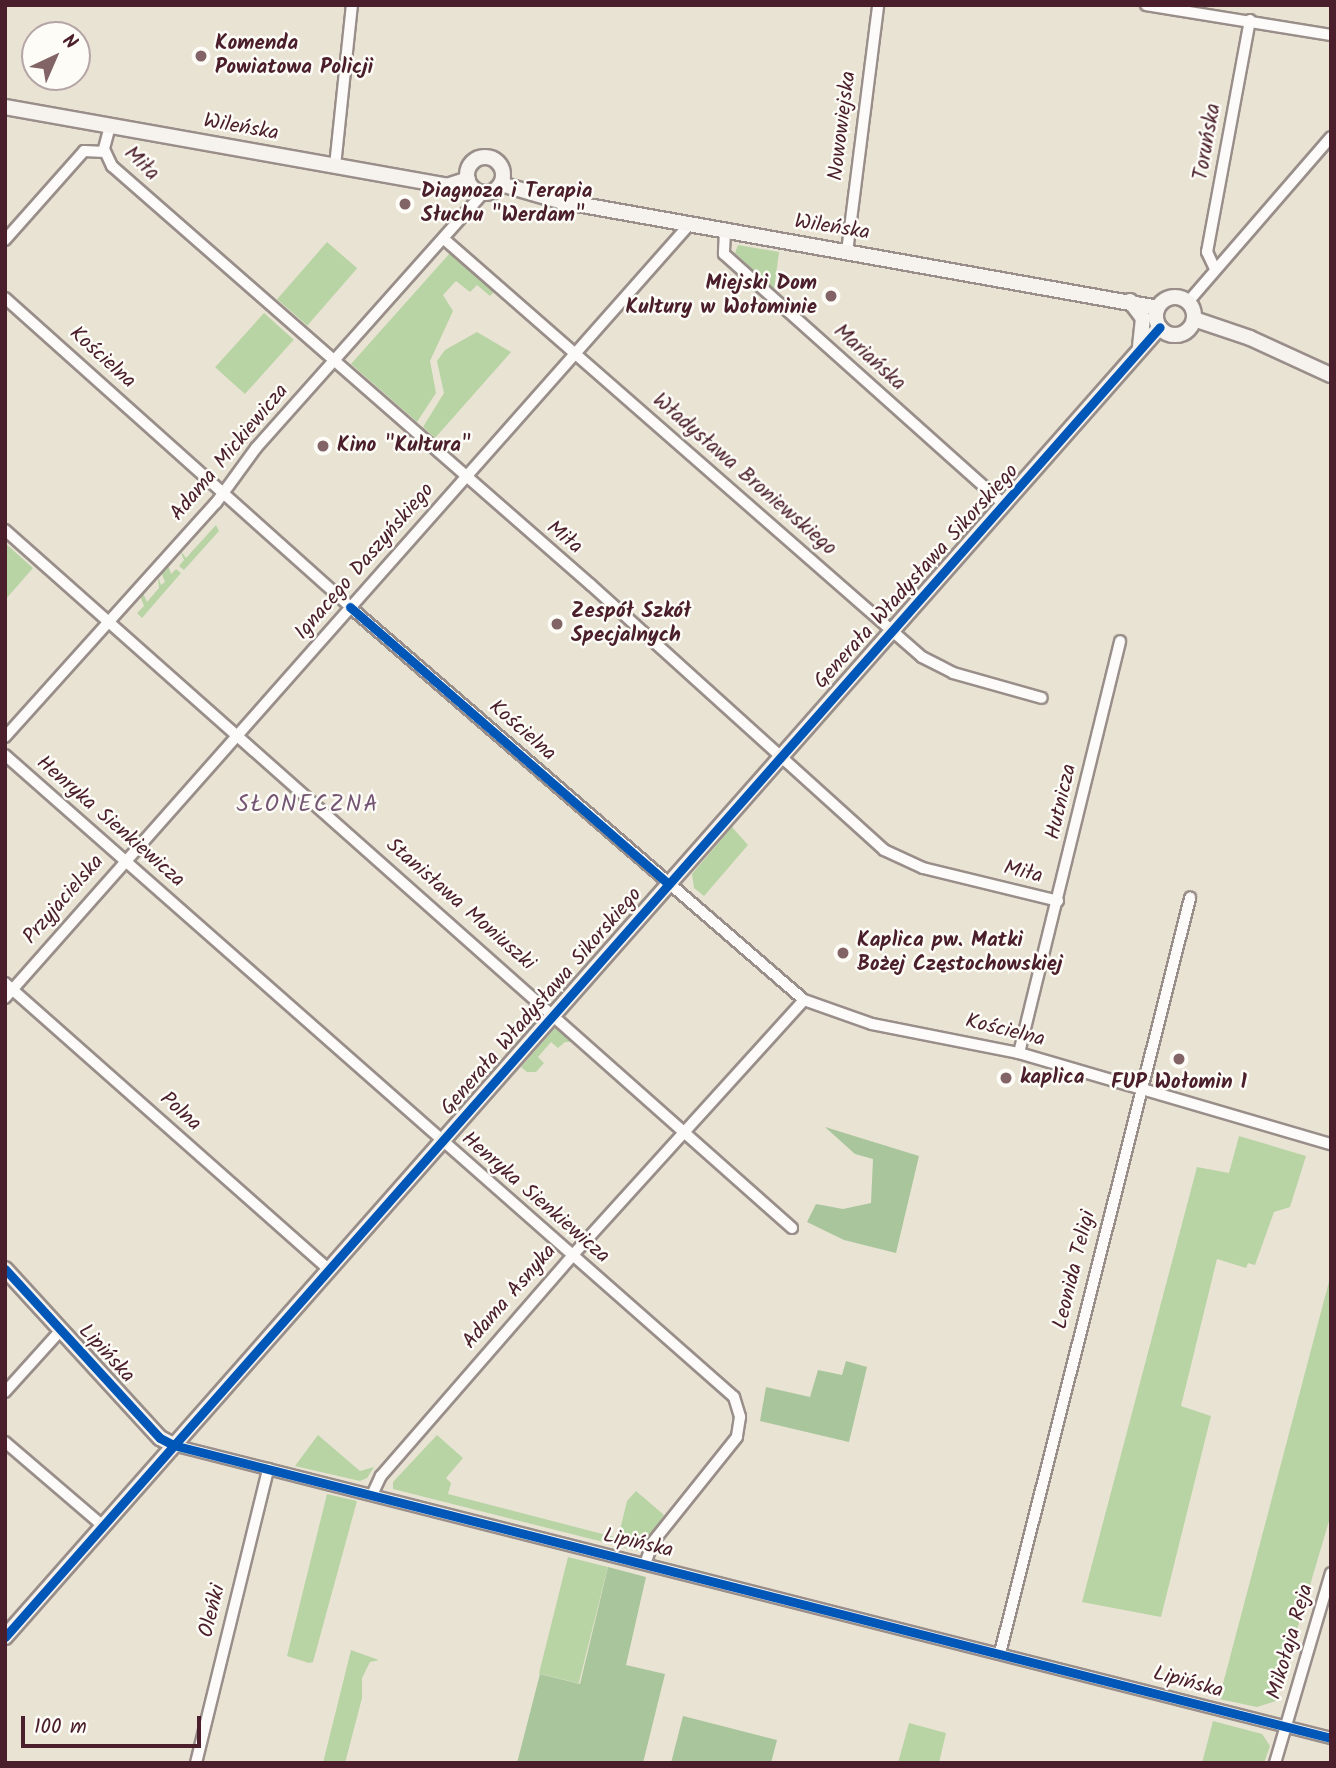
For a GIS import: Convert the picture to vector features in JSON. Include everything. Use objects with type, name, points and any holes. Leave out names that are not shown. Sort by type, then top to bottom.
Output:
[{"type":"street","points":[[335,166],[352,5]]},
{"type":"street","name":"Nowowiejska","points":[[847,252],[878,5]]},
{"type":"street","points":[[1146,5],[1331,34]]},
{"type":"street","name":"Toruńska","points":[[1215,269],[1208,255],[1210,236],[1250,20]]},
{"type":"street","name":"Wileńska","points":[[5,107],[447,186],[468,179]]},
{"type":"street","name":"Miła","points":[[110,126],[105,152],[112,166],[898,859],[1058,901]]},
{"type":"street","points":[[1188,302],[1331,137]]},
{"type":"street","points":[[5,240],[84,151],[105,152]]},
{"type":"street","points":[[488,158],[502,169],[501,184],[483,193],[468,179],[471,165],[488,158]]},
{"type":"street","name":"Wileńska","points":[[501,184],[560,201],[1158,308]]},
{"type":"street","name":"Adama Mickiewicza","points":[[5,737],[483,193]]},
{"type":"street","name":"Ignacego Daszyńskiego","points":[[238,735],[689,225]]},
{"type":"street","name":"Mariańska","points":[[725,232],[724,254],[1005,505]]},
{"type":"street","name":"Władysława Broniewskiego","points":[[444,239],[893,631],[942,669],[1042,698]]},
{"type":"street","points":[[1188,302],[1173,297],[1158,308],[1160,327],[1179,334],[1194,320]]},
{"type":"street","name":"Kościelna","points":[[5,298],[350,607],[804,1000],[872,1024],[1019,1053],[1331,1144]]},
{"type":"street","points":[[1130,301],[1145,329],[1139,349]]},
{"type":"street","points":[[1188,302],[1194,320]]},
{"type":"street","points":[[1194,320],[1250,338],[1331,375]]},
{"type":"street","name":"Generała Władysława Sikorskiego","points":[[5,1637],[1160,327]]},
{"type":"street","name":"Stanisława Moniuszki","points":[[5,530],[555,1014],[792,1228]]},
{"type":"street","name":"Hutnicza","points":[[1019,1053],[1120,641]]},
{"type":"street","name":"Przyjacielska","points":[[8,990],[238,735]]},
{"type":"street","name":"Henryka Sienkiewicza","points":[[5,755],[442,1142],[729,1391],[738,1408],[739,1430],[731,1446],[653,1542],[645,1564]]},
{"type":"street","name":"Leonida Teligi","points":[[1000,1653],[1190,898]]},
{"type":"street","name":"Polna","points":[[8,990],[328,1269]]},
{"type":"street","name":"Adama Asnyka","points":[[372,1495],[381,1476],[572,1256],[804,1000]]},
{"type":"street","name":"Lipińska","points":[[5,1269],[160,1438],[173,1445],[1331,1738]]},
{"type":"street","points":[[5,1392],[61,1330]]},
{"type":"street","points":[[5,1442],[102,1525]]},
{"type":"street","name":"Oleńki","points":[[196,1763],[268,1469]]},
{"type":"street","name":"Mikołaja Reja","points":[[1275,1763],[1331,1573]]},
{"type":"green space","points":[[327,242],[357,268],[307,326],[277,299]]},
{"type":"green space","points":[[738,245],[779,252],[774,290],[735,253]]},
{"type":"green space","points":[[450,253],[494,292],[490,296],[477,285],[470,292],[456,281],[443,295],[453,311],[430,361],[436,393],[417,422],[351,364]]},
{"type":"green space","points":[[264,313],[294,340],[245,394],[215,367]]},
{"type":"green space","points":[[477,332],[511,352],[435,438],[423,427],[444,393],[437,361],[445,350]]},
{"type":"green space","points":[[216,525],[219,531],[184,570],[179,566],[184,560],[180,550],[186,558]]},
{"type":"green space","points":[[5,543],[33,568],[5,600]]},
{"type":"green space","points":[[168,565],[171,574],[176,569],[181,573],[142,618],[137,613],[144,606],[140,596],[143,593],[147,602],[159,588],[158,576],[161,585],[165,582],[161,572]]},
{"type":"green space","points":[[732,827],[748,845],[704,896],[694,888],[692,874]]},
{"type":"green space","points":[[556,1027],[574,1042],[565,1042],[558,1048],[551,1042],[538,1057],[544,1063],[536,1072],[527,1072],[521,1067]]},
{"type":"green space","points":[[825,1127],[919,1156],[896,1253],[844,1240],[807,1222],[816,1204],[843,1209],[871,1203],[873,1159],[855,1154]]},
{"type":"green space","points":[[1239,1136],[1306,1156],[1290,1207],[1274,1212],[1255,1265],[1248,1263],[1246,1268],[1217,1259],[1181,1406],[1211,1416],[1161,1617],[1082,1602],[1197,1167],[1229,1173]]},
{"type":"green space","points":[[1331,1274],[1331,1514],[1276,1701],[1257,1707],[1219,1699]]},
{"type":"green space","points":[[846,1361],[867,1367],[849,1442],[760,1421],[766,1387],[810,1397],[818,1370],[842,1375]]},
{"type":"green space","points":[[318,1435],[360,1471],[374,1467],[367,1478],[360,1481],[295,1466]]},
{"type":"green space","points":[[437,1435],[463,1458],[446,1478],[451,1483],[448,1494],[618,1538],[627,1501],[636,1491],[664,1515],[639,1551],[393,1489],[393,1482]]},
{"type":"green space","points":[[327,1494],[357,1501],[313,1662],[309,1663],[287,1656]]},
{"type":"green space","points":[[568,1557],[608,1567],[579,1683],[539,1673]]},
{"type":"green space","points":[[608,1567],[646,1577],[626,1665],[665,1674],[643,1763],[517,1763],[540,1674],[580,1684]]},
{"type":"green space","points":[[351,1650],[379,1660],[370,1662],[362,1678],[362,1698],[345,1763],[323,1763]]},
{"type":"green space","points":[[683,1716],[777,1740],[771,1763],[671,1763]]},
{"type":"green space","points":[[1213,1721],[1262,1734],[1270,1746],[1264,1763],[1202,1763]]},
{"type":"green space","points":[[909,1723],[946,1733],[939,1763],[898,1763]]},
{"type":"cycle path","points":[[5,1637],[1160,327]]},
{"type":"cycle path","points":[[350,607],[669,884]]},
{"type":"cycle path","points":[[5,1269],[160,1438],[173,1445],[1331,1738]]},
{"type":"place","name":"Komenda Powiatowa Policji","points":[[201,56]]},
{"type":"place","name":"Diagnoza i Terapia Słuchu \"Werdam\"","points":[[405,204]]},
{"type":"place","name":"Miejski Dom Kultury w Wołominie","points":[[831,296]]},
{"type":"place","name":"Kino \"Kultura\"","points":[[323,446]]},
{"type":"place","name":"Zespół Szkół Specjalnych","points":[[557,624]]},
{"type":"place","name":"Kaplica pw. Matki Bożej Częstochowskiej","points":[[843,953]]},
{"type":"place","name":"FUP Wołomin 1","points":[[1179,1059]]},
{"type":"place","name":"kaplica","points":[[1006,1078]]},
{"type":"district","name":"SŁONECZNA","points":[[308,805]]}]
